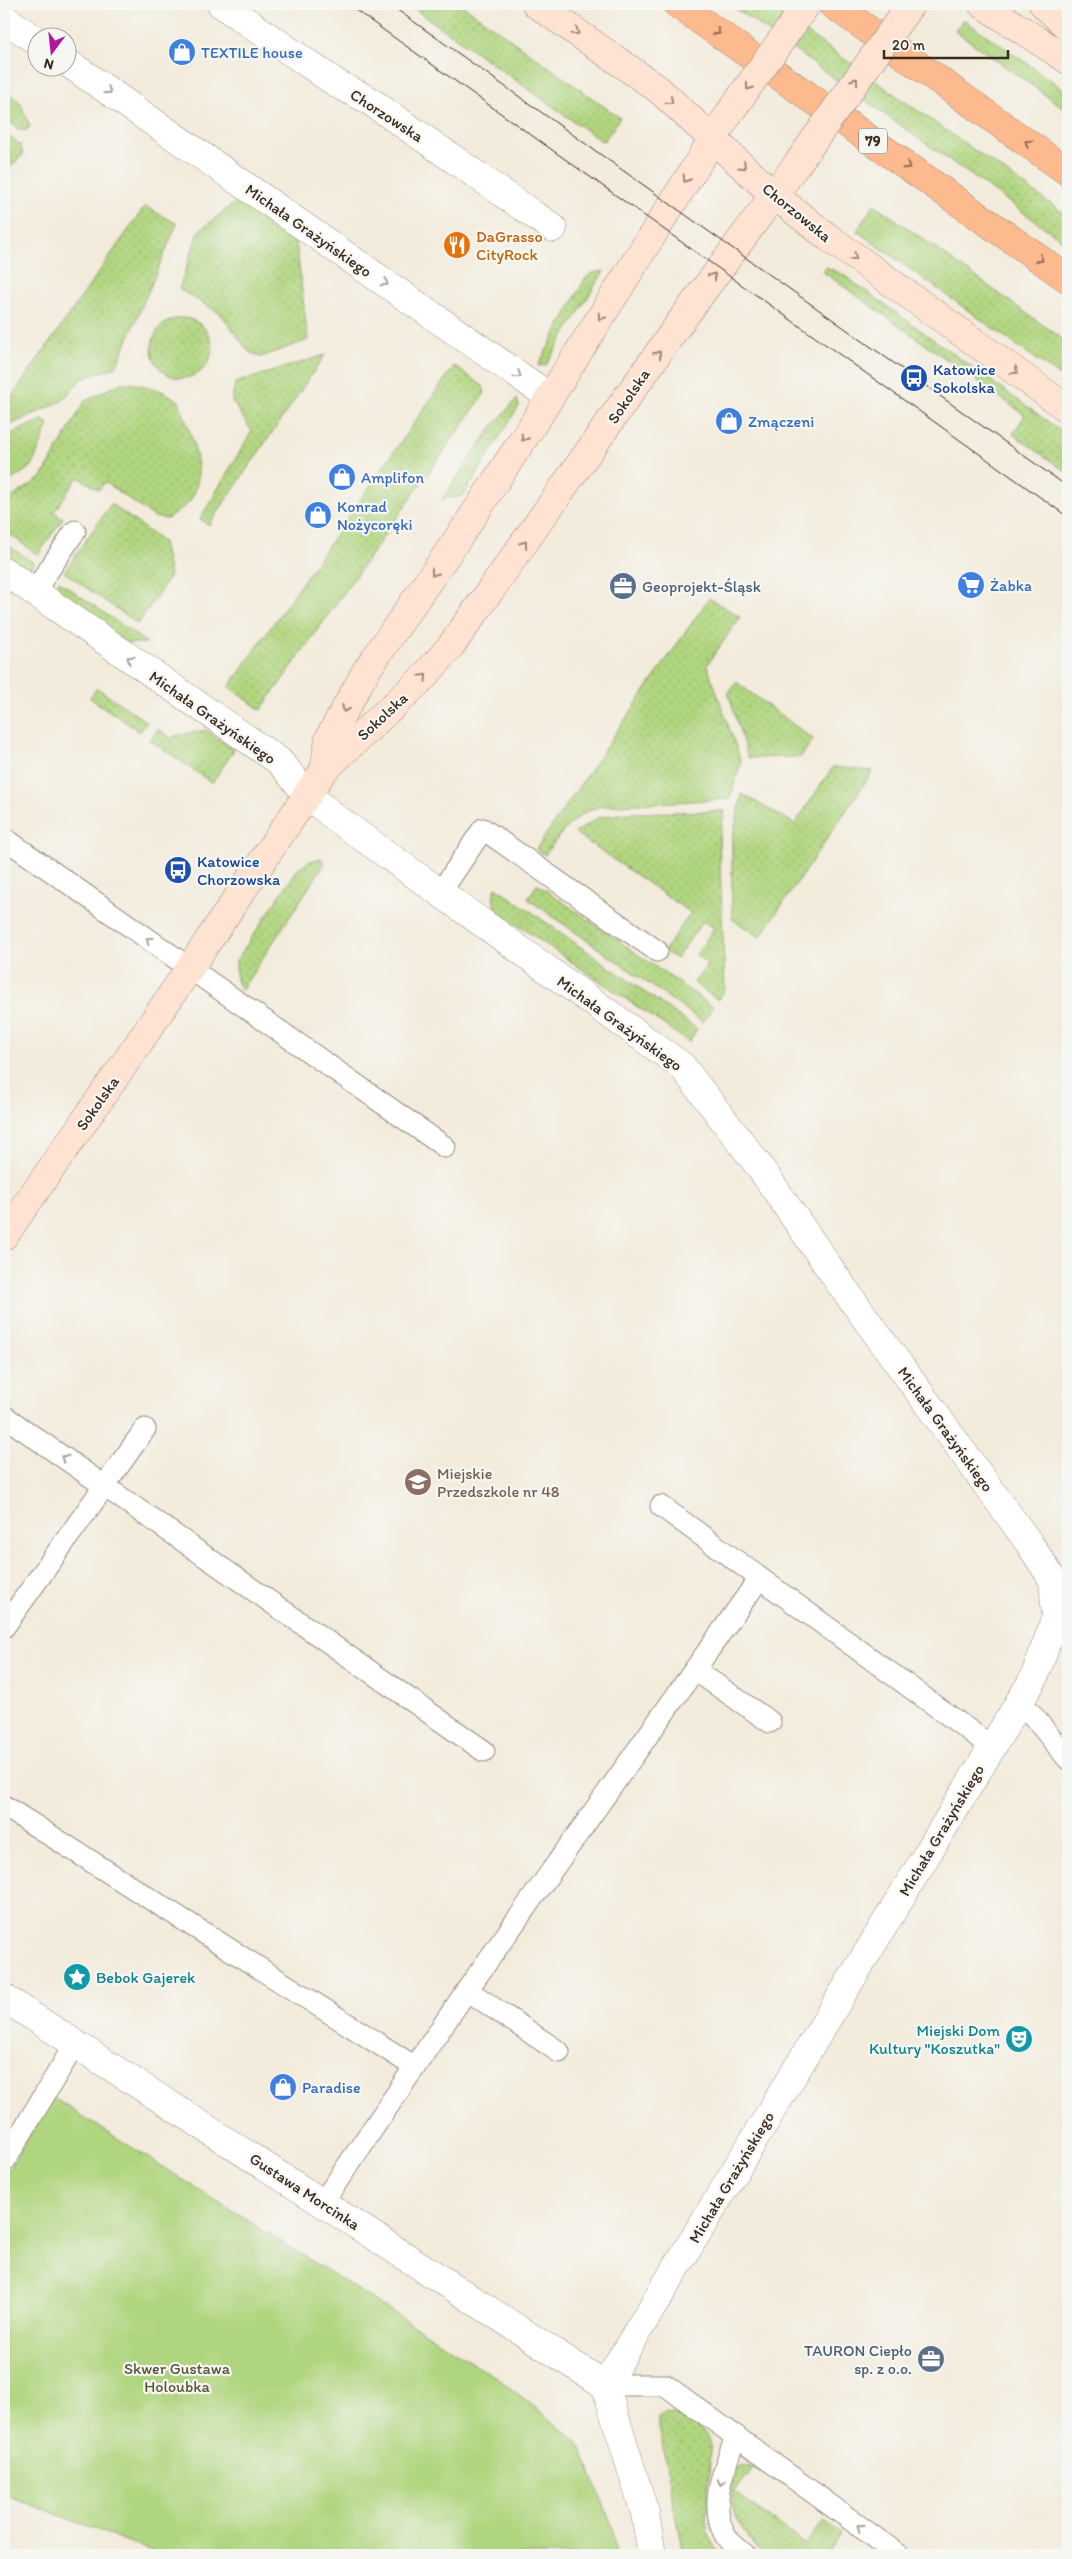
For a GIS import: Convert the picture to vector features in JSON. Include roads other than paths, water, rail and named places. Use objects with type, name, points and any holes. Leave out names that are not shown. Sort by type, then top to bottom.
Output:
[{"type":"main road","name":"79","points":[[677,4],[1068,279]]},
{"type":"main road","points":[[832,4],[1068,172]]},
{"type":"street","name":"Chorzowska","points":[[221,4],[339,85],[367,99],[553,228]]},
{"type":"street","name":"Chorzowska","points":[[536,4],[658,90],[774,195],[844,250],[1068,409]]},
{"type":"street","name":"Sokolska","points":[[324,770],[329,738],[366,671],[465,528],[624,283],[712,138],[807,4]]},
{"type":"street","name":"Sokolska","points":[[4,1236],[132,1053],[324,770],[424,678],[451,646],[681,321],[797,164],[910,4]]},
{"type":"street","points":[[982,4],[1068,60]]},
{"type":"street","points":[[1044,4],[1068,27]]},
{"type":"street","points":[[4,18],[28,35]]},
{"type":"street","name":"Michała Grażyńskiego","points":[[78,70],[550,397]]},
{"type":"street","name":"Michała Grażyńskiego","points":[[4,571],[279,761],[307,794],[334,816],[682,1066],[759,1166],[839,1282],[1054,1580],[1062,1620],[1034,1678],[605,2385]]},
{"type":"street","name":"Gustawa Morcinka","points":[[4,1998],[605,2385]]},
{"type":"street","points":[[605,2385],[645,2513],[652,2555]]},
{"type":"lane","points":[[34,592],[75,531]]},
{"type":"lane","points":[[440,893],[483,829],[657,951]]},
{"type":"lane","points":[[5,843],[445,1147]]},
{"type":"lane","points":[[4,1416],[484,1751]]},
{"type":"lane","points":[[4,1627],[145,1429]]},
{"type":"lane","points":[[661,1506],[992,1747]]},
{"type":"lane","points":[[323,2202],[467,1990],[759,1579]]},
{"type":"lane","points":[[696,1670],[770,1722]]},
{"type":"lane","points":[[1020,1700],[1068,1759]]},
{"type":"lane","points":[[4,1806],[415,2067]]},
{"type":"lane","points":[[467,1990],[559,2052]]},
{"type":"lane","points":[[4,2162],[75,2044]]},
{"type":"lane","points":[[605,2385],[665,2385],[899,2555]]},
{"type":"lane","points":[[736,2436],[720,2479],[717,2508],[725,2536],[744,2555]]},
{"type":"tram line","points":[[347,4],[1068,517]]},
{"type":"tram line","points":[[389,4],[1068,487]]},
{"type":"place","name":"TEXTILE house","points":[[182,52]]},
{"type":"place","name":"DaGrasso CityRock","points":[[457,245]]},
{"type":"place","name":"Katowice Sokolska","points":[[914,378]]},
{"type":"place","name":"Zmączeni","points":[[729,421]]},
{"type":"place","name":"Amplifon","points":[[342,477]]},
{"type":"place","name":"Konrad Nożycoręki","points":[[318,515]]},
{"type":"place","name":"Żabka","points":[[971,585]]},
{"type":"place","name":"Geoprojekt-Śląsk","points":[[623,586]]},
{"type":"place","name":"Katowice Chorzowska","points":[[178,870]]},
{"type":"place","name":"Miejskie Przedszkole nr 48","points":[[418,1482]]},
{"type":"place","name":"Bebok Gajerek","points":[[77,1977]]},
{"type":"place","name":"Miejski Dom Kultury \"Koszutka\"","points":[[1019,2039]]},
{"type":"place","name":"Paradise","points":[[283,2087]]},
{"type":"place","name":"TAURON Ciepło sp. z o.o.","points":[[931,2359]]},
{"type":"park label","name":"Skwer Gustawa Holoubka","points":[[177,2377]]}]
